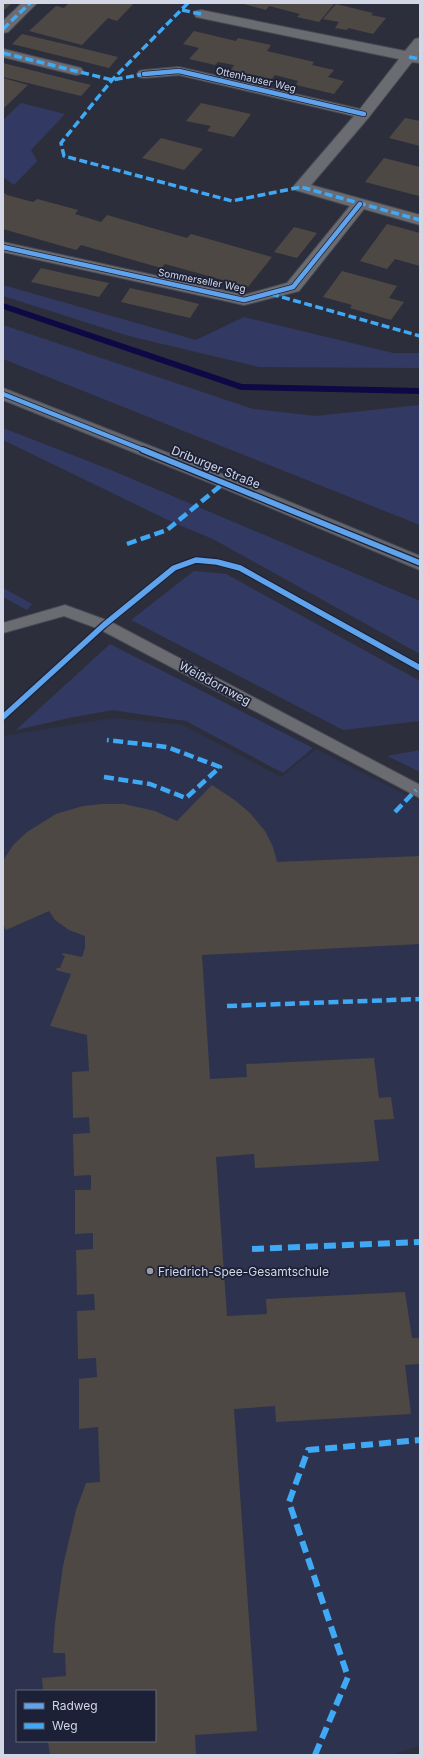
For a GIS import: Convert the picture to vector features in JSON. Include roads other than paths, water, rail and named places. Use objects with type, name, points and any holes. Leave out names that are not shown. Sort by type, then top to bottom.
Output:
[{"type":"main road","name":"Driburger Straße","points":[[3,394],[226,482],[420,563]]},
{"type":"street","points":[[3,28],[30,3]]},
{"type":"street","points":[[201,14],[415,58]]},
{"type":"street","points":[[420,42],[415,58],[364,114],[302,187],[420,220]]},
{"type":"street","points":[[3,53],[76,71]]},
{"type":"street","name":"Ottenhauser Weg","points":[[144,74],[179,71],[364,114]]},
{"type":"street","name":"Sommerseller Weg","points":[[3,247],[244,300],[293,287],[360,204]]},
{"type":"lane","name":"Weißdornweg","points":[[3,628],[65,610],[104,625],[420,792]]},
{"type":"waterway","points":[[3,306],[241,387],[420,391]]},
{"type":"place","name":"Friedrich-Spee-Gesamtschule","points":[[150,1271]]}]
